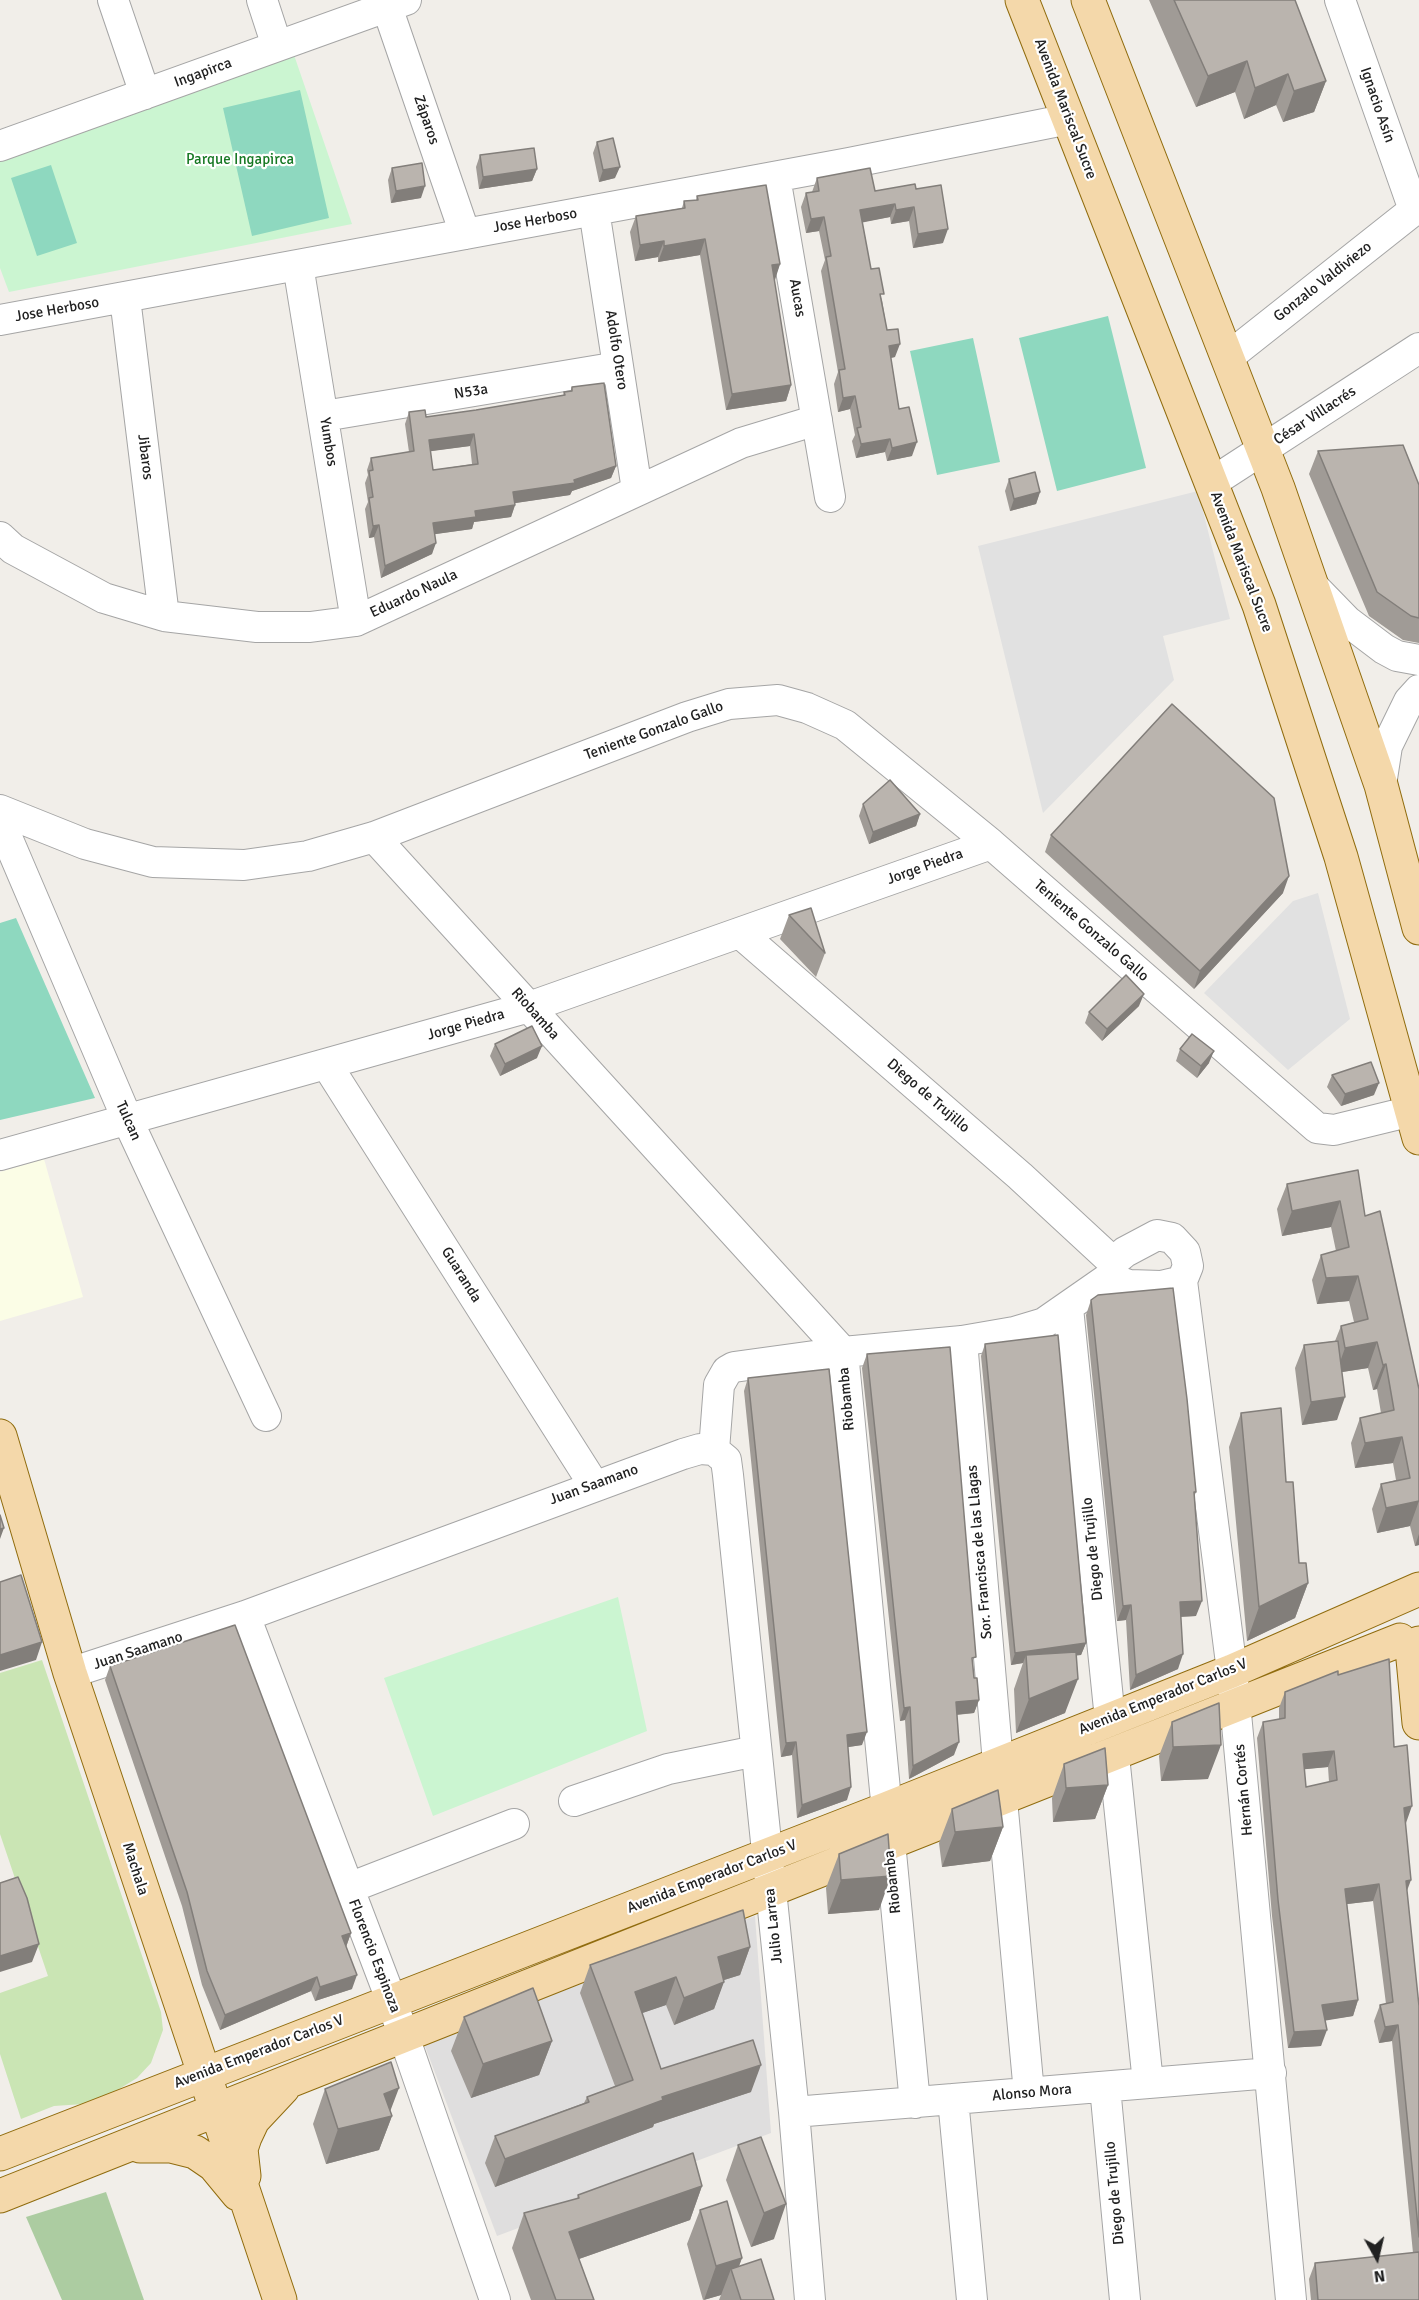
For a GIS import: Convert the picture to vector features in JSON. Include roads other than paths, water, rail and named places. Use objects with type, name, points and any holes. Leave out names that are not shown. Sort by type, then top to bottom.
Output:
[{"type":"main road","name":"Avenida Mariscal Sucre","points":[[1022,0],[1259,605],[1337,846],[1416,1124]]},
{"type":"main road","points":[[1088,0],[1263,449],[1381,785],[1419,928]]},
{"type":"main road","name":"Machala","points":[[0,1436],[70,1673],[279,2300]]},
{"type":"main road","points":[[1410,1597],[1393,1627],[1411,1647],[1419,1723]]},
{"type":"main road","name":"Avenida Emperador Carlos V","points":[[0,2154],[202,2073],[392,2002],[886,1809],[1232,1671],[1410,1597]]},
{"type":"main road","points":[[0,2196],[1236,1707],[1411,1647]]},
{"type":"main road","points":[[135,2100],[160,2083],[173,2065],[181,2011]]},
{"type":"main road","points":[[247,2204],[241,2149],[245,2137],[253,2120],[289,2082]]},
{"type":"main road","points":[[128,2145],[171,2146],[195,2152],[214,2165],[247,2204]]},
{"type":"street","points":[[113,0],[145,94]]},
{"type":"street","points":[[262,0],[278,46]]},
{"type":"street","name":"Ignacio Asín","points":[[1340,0],[1417,208]]},
{"type":"street","name":"Ingapirca","points":[[0,146],[396,3]]},
{"type":"street","name":"Záparos","points":[[396,3],[465,234]]},
{"type":"street","name":"Jose Herboso","points":[[0,320],[775,177],[1069,119]]},
{"type":"street","name":"Aucas","points":[[775,177],[830,497]]},
{"type":"street","name":"Gonzalo Valdiviezo","points":[[1227,358],[1417,208]]},
{"type":"street","name":"Adolfo Otero","points":[[594,210],[637,490]]},
{"type":"street","name":"Yumbos","points":[[298,265],[356,621]]},
{"type":"street","name":"Jibaros","points":[[125,298],[164,616]]},
{"type":"street","name":"César Villacrés","points":[[1212,483],[1419,348]]},
{"type":"street","name":"N53a","points":[[324,416],[618,368]]},
{"type":"street","name":"Eduardo Naula","points":[[0,537],[14,549],[104,598],[164,616],[257,627],[310,627],[356,621],[741,443],[817,420]]},
{"type":"street","points":[[1310,583],[1347,621],[1384,649],[1397,656],[1419,660]]},
{"type":"street","points":[[1381,785],[1387,746],[1405,708],[1419,690]]},
{"type":"street","name":"Teniente Gonzalo Gallo","points":[[0,810],[85,844],[153,862],[243,865],[308,856],[374,837],[687,717],[729,704],[778,700],[807,708],[845,725],[991,844],[1308,1120],[1324,1131],[1416,1124]]},
{"type":"street","name":"Tulcan","points":[[0,821],[128,1121],[266,1416]]},
{"type":"street","name":"Riobamba","points":[[374,837],[843,1352],[915,2103]]},
{"type":"street","name":"Jorge Piedra","points":[[0,1155],[529,1007],[991,844]]},
{"type":"street","name":"Diego de Trujillo","points":[[741,934],[1020,1176],[1113,1269]]},
{"type":"street","name":"Guaranda","points":[[327,1065],[594,1485]]},
{"type":"street","points":[[714,1450],[719,1385],[727,1371],[741,1364],[962,1341],[1014,1332],[1044,1323],[1068,1308],[1113,1269],[1125,1252],[1157,1234],[1172,1238],[1185,1252],[1188,1266],[1182,1281],[1161,1286],[1129,1285],[1120,1282],[1113,1269]]},
{"type":"street","name":"Hernán Cortés","points":[[1182,1281],[1236,1707],[1291,2300]]},
{"type":"street","name":"Diego de Trujillo","points":[[1068,1308],[1110,1719]]},
{"type":"street","name":"Sor. Francisca de las Llagas","points":[[962,1341],[998,1763]]},
{"type":"street","name":"Juan Saamano","points":[[70,1673],[244,1616],[683,1454],[700,1449],[714,1450]]},
{"type":"street","name":"Julio Larrea","points":[[714,1450],[726,1460],[794,2112],[810,2300]]},
{"type":"street","name":"Florencio Espinoza","points":[[244,1616],[392,2002],[495,2300]]},
{"type":"street","points":[[574,1801],[668,1769],[756,1751]]},
{"type":"street","points":[[1113,1756],[1148,2083]]},
{"type":"street","points":[[1002,1800],[1029,2093]]},
{"type":"street","points":[[349,1888],[514,1824]]},
{"type":"street","name":"Alonso Mora","points":[[794,2112],[1271,2073]]},
{"type":"street","name":"Diego de Trujillo","points":[[1105,2087],[1125,2300]]},
{"type":"street","points":[[953,2099],[972,2300]]},
{"type":"park label","name":"Parque Ingapirca","points":[[240,160]]}]
